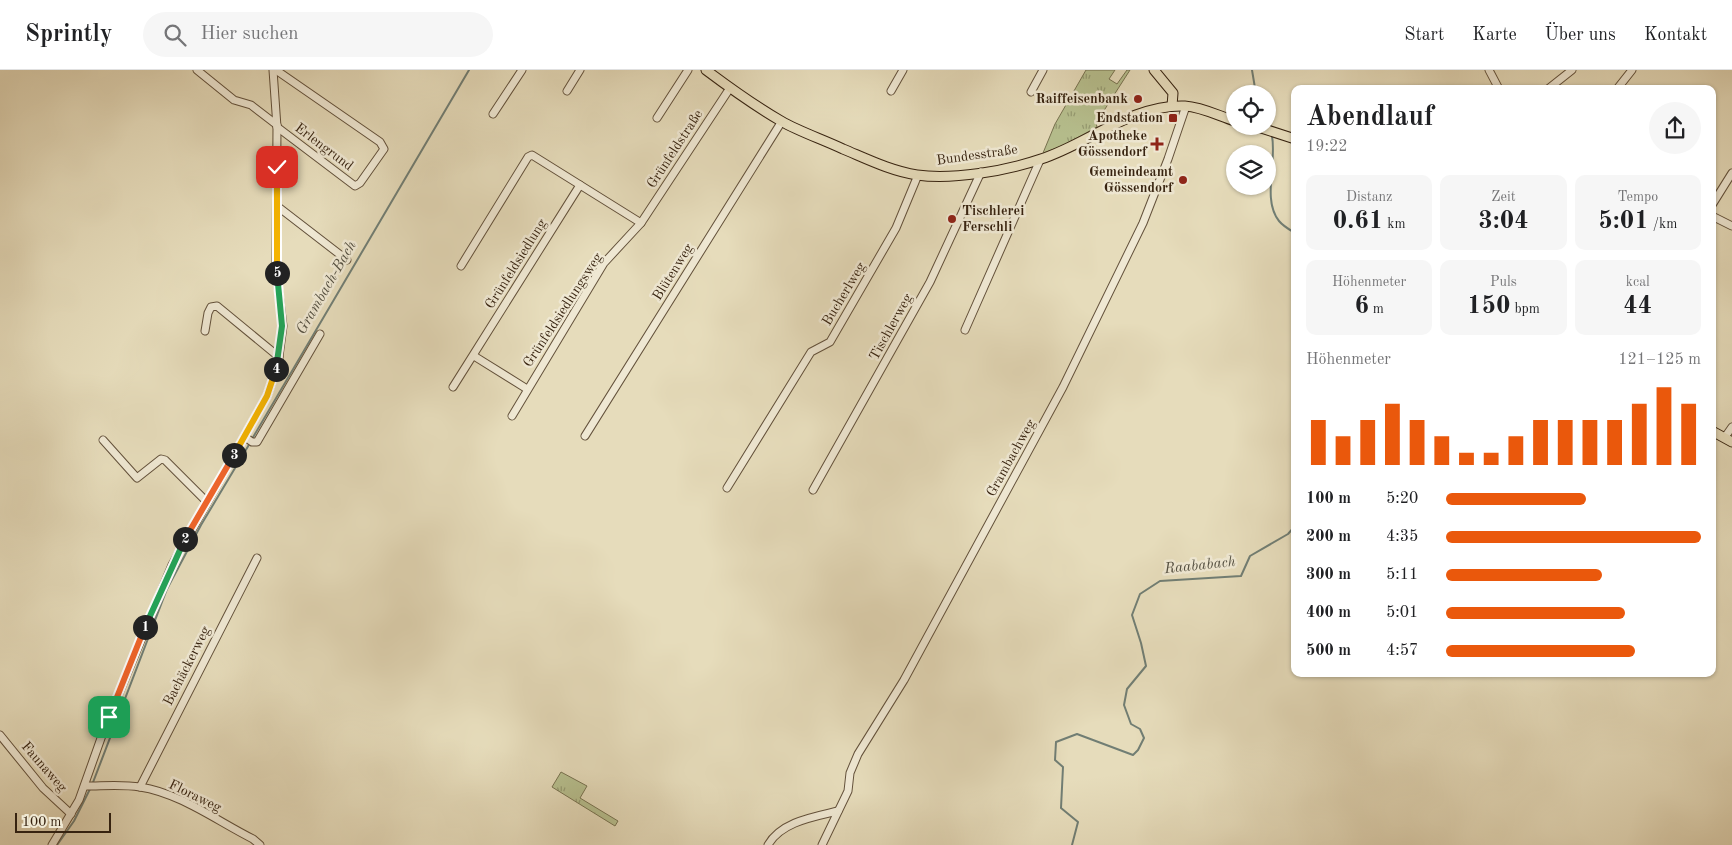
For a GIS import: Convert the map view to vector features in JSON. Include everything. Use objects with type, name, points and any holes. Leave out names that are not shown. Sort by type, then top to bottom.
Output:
[{"type":"main road","name":"Bundesstraße","points":[[706,70],[730,88],[782,121],[886,168],[918,175],[948,176],[981,172],[1040,160],[1120,122],[1160,108],[1186,106],[1226,118]]},
{"type":"main road","points":[[1154,70],[1173,93],[1172,106]]},
{"type":"main road","points":[[1276,133],[1291,138]]},
{"type":"main road","points":[[1716,433],[1729,440]]},
{"type":"street","points":[[197,70],[234,100],[250,105],[277,126]]},
{"type":"street","points":[[52,845],[89,786],[105,727],[158,596],[186,537],[248,440],[267,396],[279,357],[282,326],[276,270],[277,126],[275,70]]},
{"type":"street","name":"Erlengrund","points":[[275,70],[380,142],[384,150],[360,184],[355,186],[277,126]]},
{"type":"street","points":[[493,114],[522,70]]},
{"type":"street","points":[[567,92],[580,70]]},
{"type":"street","points":[[657,118],[688,70]]},
{"type":"street","points":[[891,91],[903,70]]},
{"type":"street","points":[[1031,92],[1043,70]]},
{"type":"street","points":[[1489,70],[1497,85]]},
{"type":"street","points":[[1553,85],[1572,70]]},
{"type":"street","points":[[1620,85],[1632,70]]},
{"type":"street","name":"Grünfeldstraße","points":[[641,223],[730,88]]},
{"type":"street","name":"Grambachweg","points":[[822,845],[848,791],[850,773],[858,754],[904,680],[1063,387],[1146,215],[1186,106]]},
{"type":"street","name":"Blütenweg","points":[[585,436],[782,121]]},
{"type":"street","points":[[461,266],[528,157],[532,155],[641,223]]},
{"type":"street","points":[[965,330],[1040,160]]},
{"type":"street","name":"Tischlerweg","points":[[813,490],[930,282],[981,172]]},
{"type":"street","points":[[1716,199],[1732,173]]},
{"type":"street","name":"Bucherlweg","points":[[727,488],[812,352],[830,342],[896,228],[918,175]]},
{"type":"street","name":"Grünfeldsiedlung","points":[[453,387],[580,185]]},
{"type":"street","points":[[277,206],[347,260]]},
{"type":"street","points":[[1716,218],[1732,226]]},
{"type":"street","name":"Grünfeldsiedlungsweg","points":[[512,416],[604,264],[641,223]]},
{"type":"street","points":[[205,332],[208,313],[211,307],[216,306],[279,357]]},
{"type":"street","points":[[248,440],[257,442],[320,334]]},
{"type":"street","points":[[474,356],[527,389]]},
{"type":"street","points":[[1729,440],[1732,427]]},
{"type":"street","points":[[103,440],[137,478],[161,459],[165,460],[207,502]]},
{"type":"street","name":"Bachäckerweg","points":[[140,787],[257,558]]},
{"type":"street","name":"Faunaweg","points":[[0,735],[43,788],[71,814]]},
{"type":"street","name":"Floraweg","points":[[89,786],[140,787],[182,800],[253,839],[260,845]]},
{"type":"street","points":[[768,845],[776,833],[784,828],[838,811]]},
{"type":"green space","points":[[1086,70],[1115,70],[1109,79],[1117,84],[1127,70],[1130,70],[1096,123],[1097,127],[1060,147],[1043,153],[1055,124]]},
{"type":"green space","points":[[561,772],[587,786],[580,798],[618,821],[615,826],[552,787]]},
{"type":"waterway","name":"Grambach-Bach","points":[[252,439],[469,70]]},
{"type":"waterway","name":"Raababach","points":[[1252,70],[1254,85]]},
{"type":"waterway","name":"Raababach","points":[[1272,136],[1271,203],[1279,221],[1291,230]]},
{"type":"waterway","name":"Grambach-Bach","points":[[92,785],[167,589],[201,525],[250,443]]},
{"type":"waterway","name":"Raababach","points":[[1072,845],[1078,822],[1061,808],[1063,767],[1055,760],[1056,742],[1077,734],[1133,755],[1138,750],[1144,738],[1140,729],[1131,724],[1124,705],[1127,689],[1146,666],[1132,615],[1140,594],[1160,581],[1241,576],[1250,556],[1291,531]]},
{"type":"waterway","name":"Grambach-Bach","points":[[57,845],[74,821],[90,789]]},
{"type":"place","name":"Raiffeisenbank","points":[[1138,99]]},
{"type":"place","name":"Endstation","points":[[1173,118]]},
{"type":"place","name":"Apotheke Gössendorf","points":[[1157,144]]},
{"type":"place","name":"Gemeindeamt Gössendorf","points":[[1183,180]]},
{"type":"place","name":"Tischlerei Ferschli","points":[[952,219]]},
{"type":"route","points":[[109,717],[172,565],[186,537],[267,396],[278,364],[282,326],[276,270],[277,167]]}]
